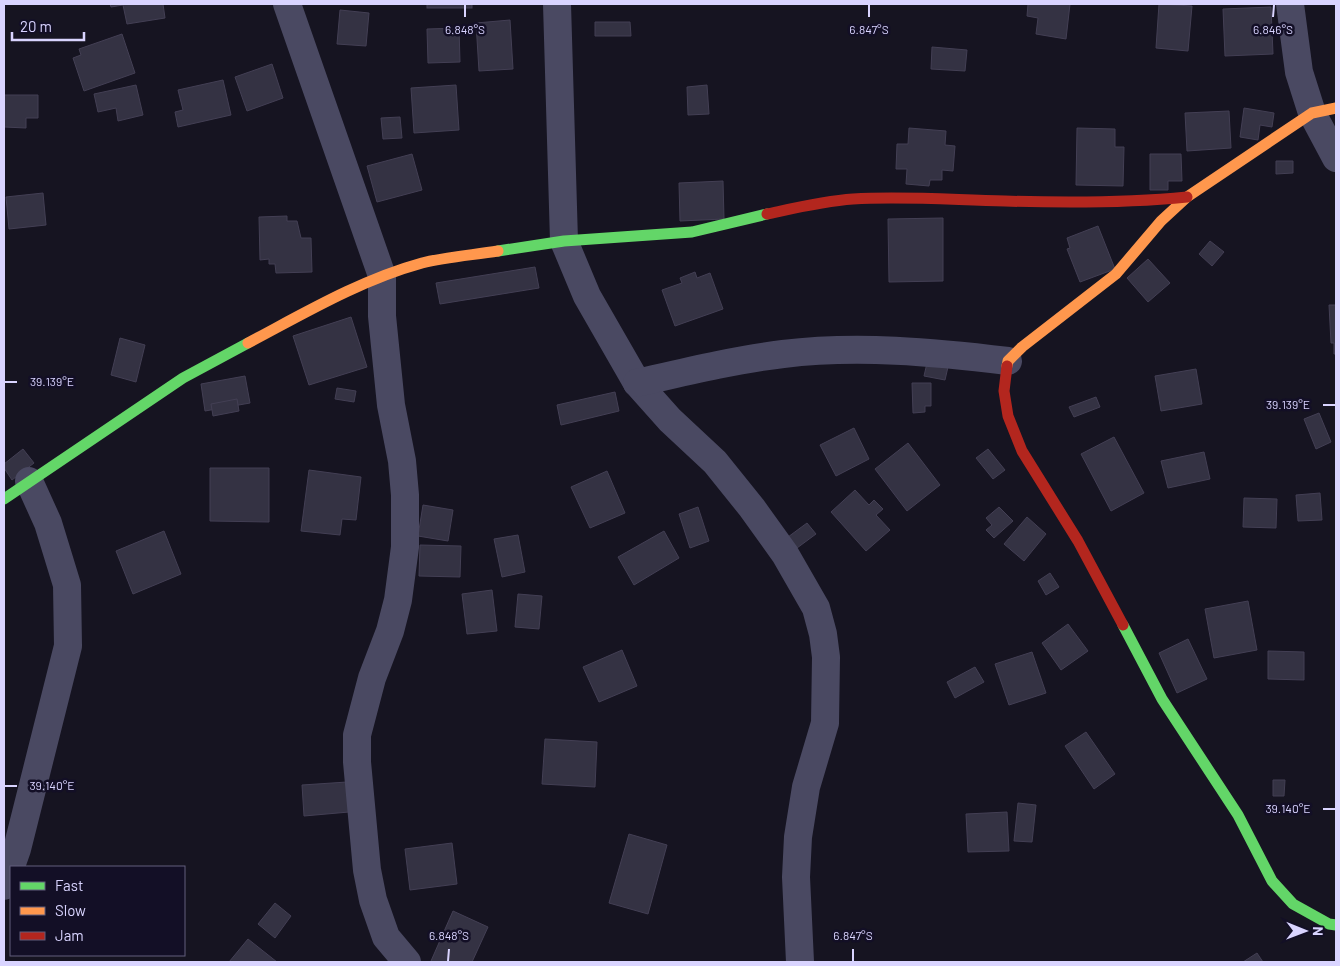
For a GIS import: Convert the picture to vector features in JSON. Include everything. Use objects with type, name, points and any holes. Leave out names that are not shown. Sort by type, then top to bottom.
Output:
[{"type":"street","points":[[287,4],[382,276],[382,316],[390,405],[402,461],[405,494],[405,548],[398,600],[390,631],[372,678],[357,735],[357,762],[368,870],[373,900],[386,938],[407,962]]},
{"type":"street","points":[[557,4],[564,241],[587,296],[637,383],[670,420],[715,462],[752,508],[785,554],[816,608],[823,634],[826,657],[825,723],[806,787],[798,837],[796,877],[800,962]]},
{"type":"street","points":[[1290,4],[1299,72],[1324,110],[1336,158]]},
{"type":"street","points":[[1324,110],[1187,197],[1161,221],[1116,274],[1022,347],[1008,361],[1004,391],[1008,416],[1022,451],[1078,541],[1162,699],[1238,815],[1272,881],[1293,904],[1329,924],[1336,925]]},
{"type":"street","points":[[4,499],[183,378],[312,309],[382,276],[423,262],[564,241],[692,232],[807,205],[852,199],[925,197],[1014,201],[1128,202],[1187,197]]},
{"type":"street","points":[[637,383],[735,362],[809,352],[874,351],[1008,361]]},
{"type":"street","points":[[11,866],[17,849],[68,646],[67,585],[48,524],[29,481]]},
{"type":"street","points":[[4,886],[10,869]]},
{"type":"building","points":[[110,4],[163,4],[165,18],[127,24],[123,5],[111,7]]},
{"type":"building","points":[[427,4],[472,4],[472,8],[427,8]]},
{"type":"building","points":[[1028,4],[1070,4],[1066,39],[1036,34],[1038,18],[1027,16]]},
{"type":"building","points":[[1159,4],[1192,6],[1188,51],[1156,48]]},
{"type":"building","points":[[1271,7],[1273,54],[1225,56],[1223,9]]},
{"type":"building","points":[[340,10],[369,13],[366,46],[337,44]]},
{"type":"building","points":[[510,20],[513,69],[479,71],[476,23]]},
{"type":"building","points":[[595,22],[630,22],[631,36],[595,36]]},
{"type":"building","points":[[459,28],[460,62],[428,63],[427,29]]},
{"type":"building","points":[[122,34],[135,73],[84,91],[73,58],[81,55],[79,49]]},
{"type":"building","points":[[932,47],[967,50],[965,71],[931,69]]},
{"type":"building","points":[[272,64],[283,98],[247,111],[235,77]]},
{"type":"building","points":[[223,80],[231,115],[178,127],[175,112],[183,110],[178,90]]},
{"type":"building","points":[[136,85],[143,115],[118,121],[116,108],[98,112],[94,94]]},
{"type":"building","points":[[456,85],[459,130],[414,133],[411,88]]},
{"type":"building","points":[[707,85],[709,114],[688,115],[687,87]]},
{"type":"building","points":[[4,95],[38,95],[38,118],[26,118],[26,128],[4,127]]},
{"type":"building","points":[[1244,108],[1274,113],[1272,127],[1260,125],[1258,140],[1240,137]]},
{"type":"building","points":[[1229,111],[1231,148],[1187,151],[1185,113]]},
{"type":"building","points":[[400,117],[402,138],[383,139],[381,118]]},
{"type":"building","points":[[909,128],[946,131],[945,145],[955,146],[953,171],[942,170],[942,180],[930,180],[929,186],[906,184],[907,169],[896,169],[897,144],[908,144]]},
{"type":"building","points":[[1077,128],[1115,129],[1115,147],[1124,147],[1123,186],[1076,185]]},
{"type":"building","points":[[412,154],[422,190],[377,202],[367,166]]},
{"type":"building","points":[[1150,154],[1181,154],[1182,181],[1168,181],[1168,190],[1150,190]]},
{"type":"building","points":[[1276,161],[1293,161],[1293,173],[1276,174]]},
{"type":"building","points":[[723,181],[724,219],[680,221],[679,183]]},
{"type":"building","points":[[43,193],[46,225],[9,229],[6,197]]},
{"type":"building","points":[[287,216],[287,221],[297,221],[301,238],[311,238],[312,272],[276,273],[275,264],[269,264],[269,259],[260,260],[259,217]]},
{"type":"building","points":[[943,218],[943,281],[889,282],[888,219]]},
{"type":"building","points":[[1098,226],[1115,269],[1080,282],[1067,249],[1070,248],[1067,238]]},
{"type":"building","points":[[1210,241],[1224,252],[1212,266],[1199,254]]},
{"type":"building","points":[[1148,259],[1170,283],[1148,302],[1127,278]]},
{"type":"building","points":[[535,267],[539,288],[440,304],[436,283]]},
{"type":"building","points":[[695,272],[697,278],[710,273],[723,309],[675,326],[662,290],[682,283],[680,278]]},
{"type":"building","points":[[1329,305],[1336,305],[1336,354],[1334,354],[1334,343],[1331,343]]},
{"type":"building","points":[[351,317],[367,367],[309,385],[293,336]]},
{"type":"building","points":[[120,338],[145,345],[136,382],[111,375]]},
{"type":"building","points":[[927,363],[948,367],[945,380],[924,376]]},
{"type":"building","points":[[1196,369],[1202,404],[1161,411],[1155,376]]},
{"type":"building","points":[[245,376],[250,403],[205,411],[201,384]]},
{"type":"building","points":[[912,383],[931,383],[931,406],[925,406],[925,412],[913,413]]},
{"type":"building","points":[[337,388],[356,391],[354,402],[335,399]]},
{"type":"building","points":[[615,392],[619,411],[561,425],[557,405]]},
{"type":"building","points":[[1096,397],[1100,407],[1074,417],[1069,407]]},
{"type":"building","points":[[237,399],[239,411],[213,416],[211,404]]},
{"type":"building","points":[[1319,413],[1331,442],[1316,449],[1304,419]]},
{"type":"building","points":[[854,428],[869,459],[836,476],[820,445]]},
{"type":"building","points":[[1114,437],[1144,493],[1111,511],[1081,454]]},
{"type":"building","points":[[908,443],[940,485],[907,511],[875,469]]},
{"type":"building","points":[[23,449],[34,463],[12,480],[4,468],[4,464]]},
{"type":"building","points":[[988,449],[1005,470],[993,479],[976,458]]},
{"type":"building","points":[[1204,452],[1210,479],[1168,488],[1161,461]]},
{"type":"building","points":[[210,468],[269,468],[269,522],[210,521]]},
{"type":"building","points":[[309,470],[361,477],[356,520],[342,519],[340,535],[301,531]]},
{"type":"building","points":[[607,471],[625,513],[590,528],[571,487]]},
{"type":"building","points":[[855,490],[869,505],[874,500],[883,509],[876,515],[890,530],[866,551],[831,512]]},
{"type":"building","points":[[1320,493],[1322,520],[1298,521],[1296,495]]},
{"type":"building","points":[[1244,498],[1277,499],[1276,528],[1243,527]]},
{"type":"building","points":[[423,505],[453,510],[448,541],[418,536]]},
{"type":"building","points":[[698,507],[709,541],[690,548],[679,514]]},
{"type":"building","points":[[999,507],[1013,521],[994,538],[986,530],[992,525],[986,518]]},
{"type":"building","points":[[1027,517],[1046,534],[1024,561],[1004,544]]},
{"type":"building","points":[[807,523],[816,534],[797,548],[788,537]]},
{"type":"building","points":[[164,531],[181,574],[133,594],[116,551]]},
{"type":"building","points":[[664,531],[679,558],[634,585],[618,557]]},
{"type":"building","points":[[518,535],[525,572],[502,577],[494,539]]},
{"type":"building","points":[[420,545],[461,546],[460,577],[419,576]]},
{"type":"building","points":[[1050,573],[1059,587],[1046,595],[1038,581]]},
{"type":"building","points":[[492,590],[497,631],[467,634],[462,594]]},
{"type":"building","points":[[518,594],[542,596],[539,629],[515,627]]},
{"type":"building","points":[[1248,601],[1257,650],[1214,658],[1205,609]]},
{"type":"building","points":[[1068,624],[1088,651],[1061,670],[1042,643]]},
{"type":"building","points":[[1188,639],[1207,679],[1177,693],[1159,653]]},
{"type":"building","points":[[622,650],[637,686],[599,702],[583,667]]},
{"type":"building","points":[[1268,651],[1304,652],[1304,680],[1268,679]]},
{"type":"building","points":[[1032,652],[1046,693],[1009,705],[995,664]]},
{"type":"building","points":[[975,667],[984,682],[955,698],[947,682]]},
{"type":"building","points":[[1086,732],[1115,774],[1094,789],[1065,746]]},
{"type":"building","points":[[545,739],[597,742],[595,787],[542,784]]},
{"type":"building","points":[[1273,780],[1285,780],[1284,796],[1273,796]]},
{"type":"building","points":[[347,782],[349,812],[304,816],[302,785]]},
{"type":"building","points":[[1018,803],[1036,805],[1032,842],[1014,841]]},
{"type":"building","points":[[1007,812],[1009,851],[968,852],[966,814]]},
{"type":"building","points":[[629,834],[667,845],[648,914],[609,903]]},
{"type":"building","points":[[452,843],[457,884],[410,890],[405,849]]},
{"type":"building","points":[[275,903],[291,916],[275,938],[258,924]]},
{"type":"building","points":[[453,911],[488,927],[472,962],[431,961]]},
{"type":"building","points":[[248,939],[277,962],[229,962]]},
{"type":"building","points":[[1257,953],[1263,962],[1243,962]]},
{"type":"traffic: fast","points":[[498,251],[564,241],[692,232],[767,214]]},
{"type":"traffic: fast","points":[[4,499],[183,378],[248,343]]},
{"type":"traffic: fast","points":[[1123,625],[1162,699],[1238,815],[1272,881],[1293,904],[1329,924],[1336,925]]},
{"type":"traffic: slow","points":[[1007,366],[1008,361],[1022,347],[1116,274],[1161,221],[1187,197],[1312,113],[1336,108]]},
{"type":"traffic: slow","points":[[248,343],[332,298],[399,270],[431,261],[498,251]]},
{"type":"traffic: jam","points":[[767,214],[831,201],[872,198],[1074,202],[1187,197]]},
{"type":"traffic: jam","points":[[1007,366],[1004,391],[1008,416],[1022,451],[1078,541],[1123,625]]}]
